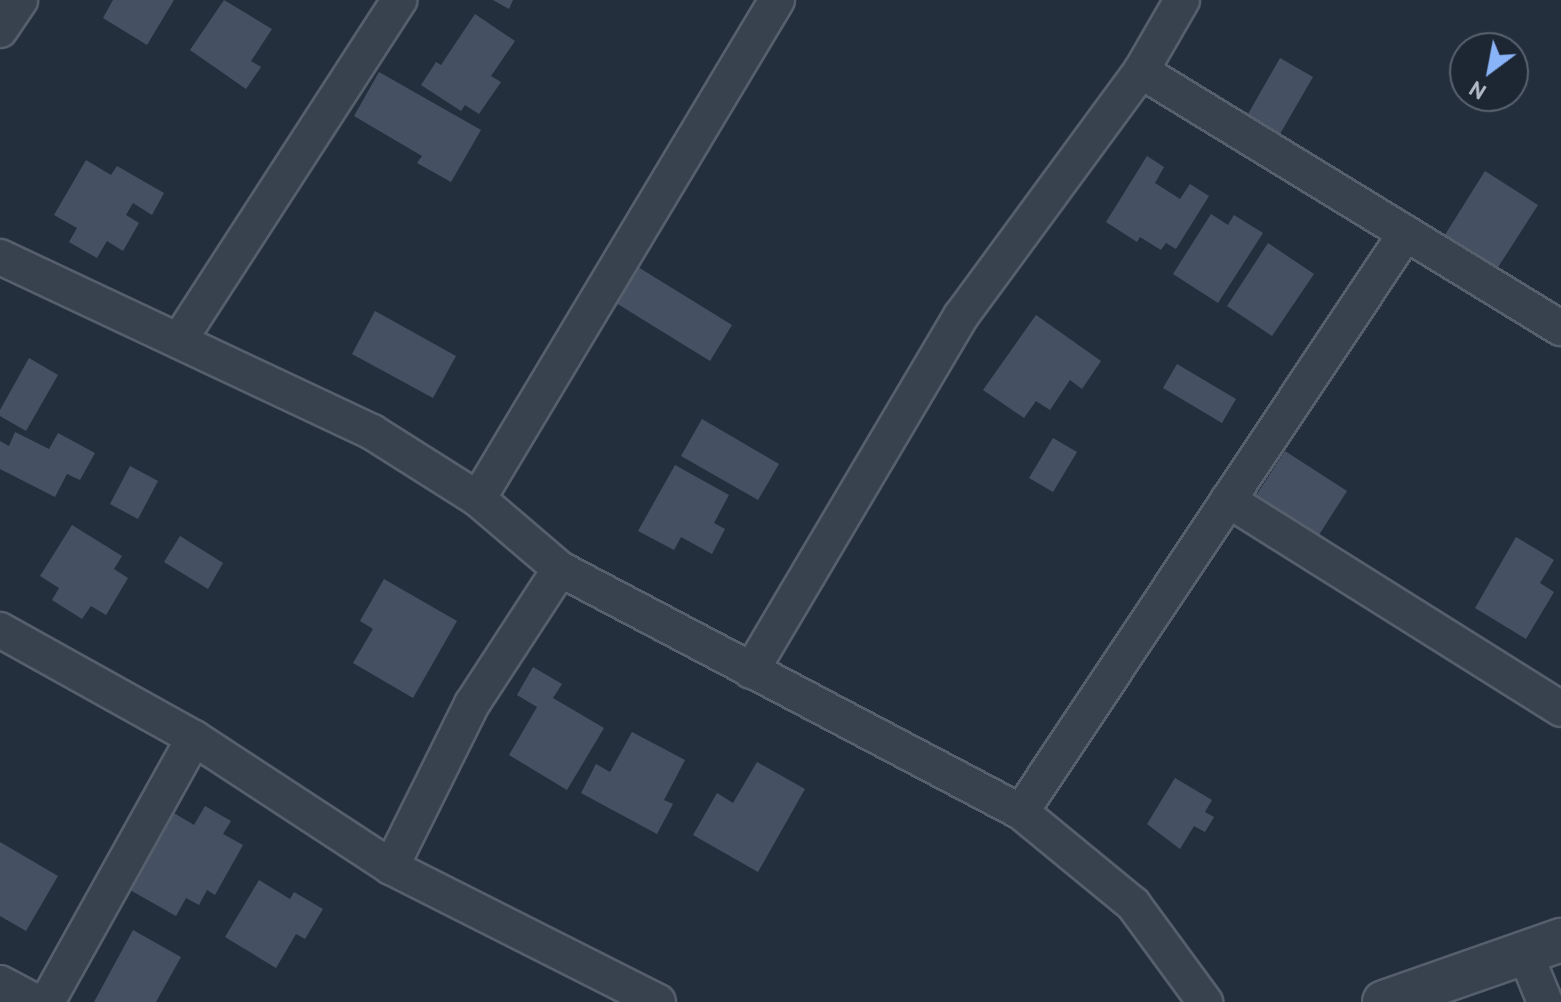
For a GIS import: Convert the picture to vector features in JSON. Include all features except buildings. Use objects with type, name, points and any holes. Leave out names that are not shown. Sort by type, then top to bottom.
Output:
[{"type":"street","points":[[0,30],[20,0]]},
{"type":"street","points":[[180,339],[399,0]]},
{"type":"street","points":[[478,499],[777,0]]},
{"type":"street","points":[[751,671],[961,316],[1141,71],[1182,0]]},
{"type":"street","points":[[1141,71],[1561,328]]},
{"type":"street","points":[[1021,812],[1406,233]]},
{"type":"street","points":[[0,257],[180,339],[372,432],[478,499],[560,569],[1021,812],[1133,904],[1205,1002]]},
{"type":"street","points":[[1228,500],[1561,709]]},
{"type":"street","points":[[391,867],[472,704],[560,569]]},
{"type":"street","points":[[0,630],[194,738],[391,867],[658,1002]]},
{"type":"street","points":[[47,1002],[194,738]]},
{"type":"street","points":[[1384,1002],[1543,946],[1545,1002]]},
{"type":"street","points":[[0,983],[35,1002]]}]
